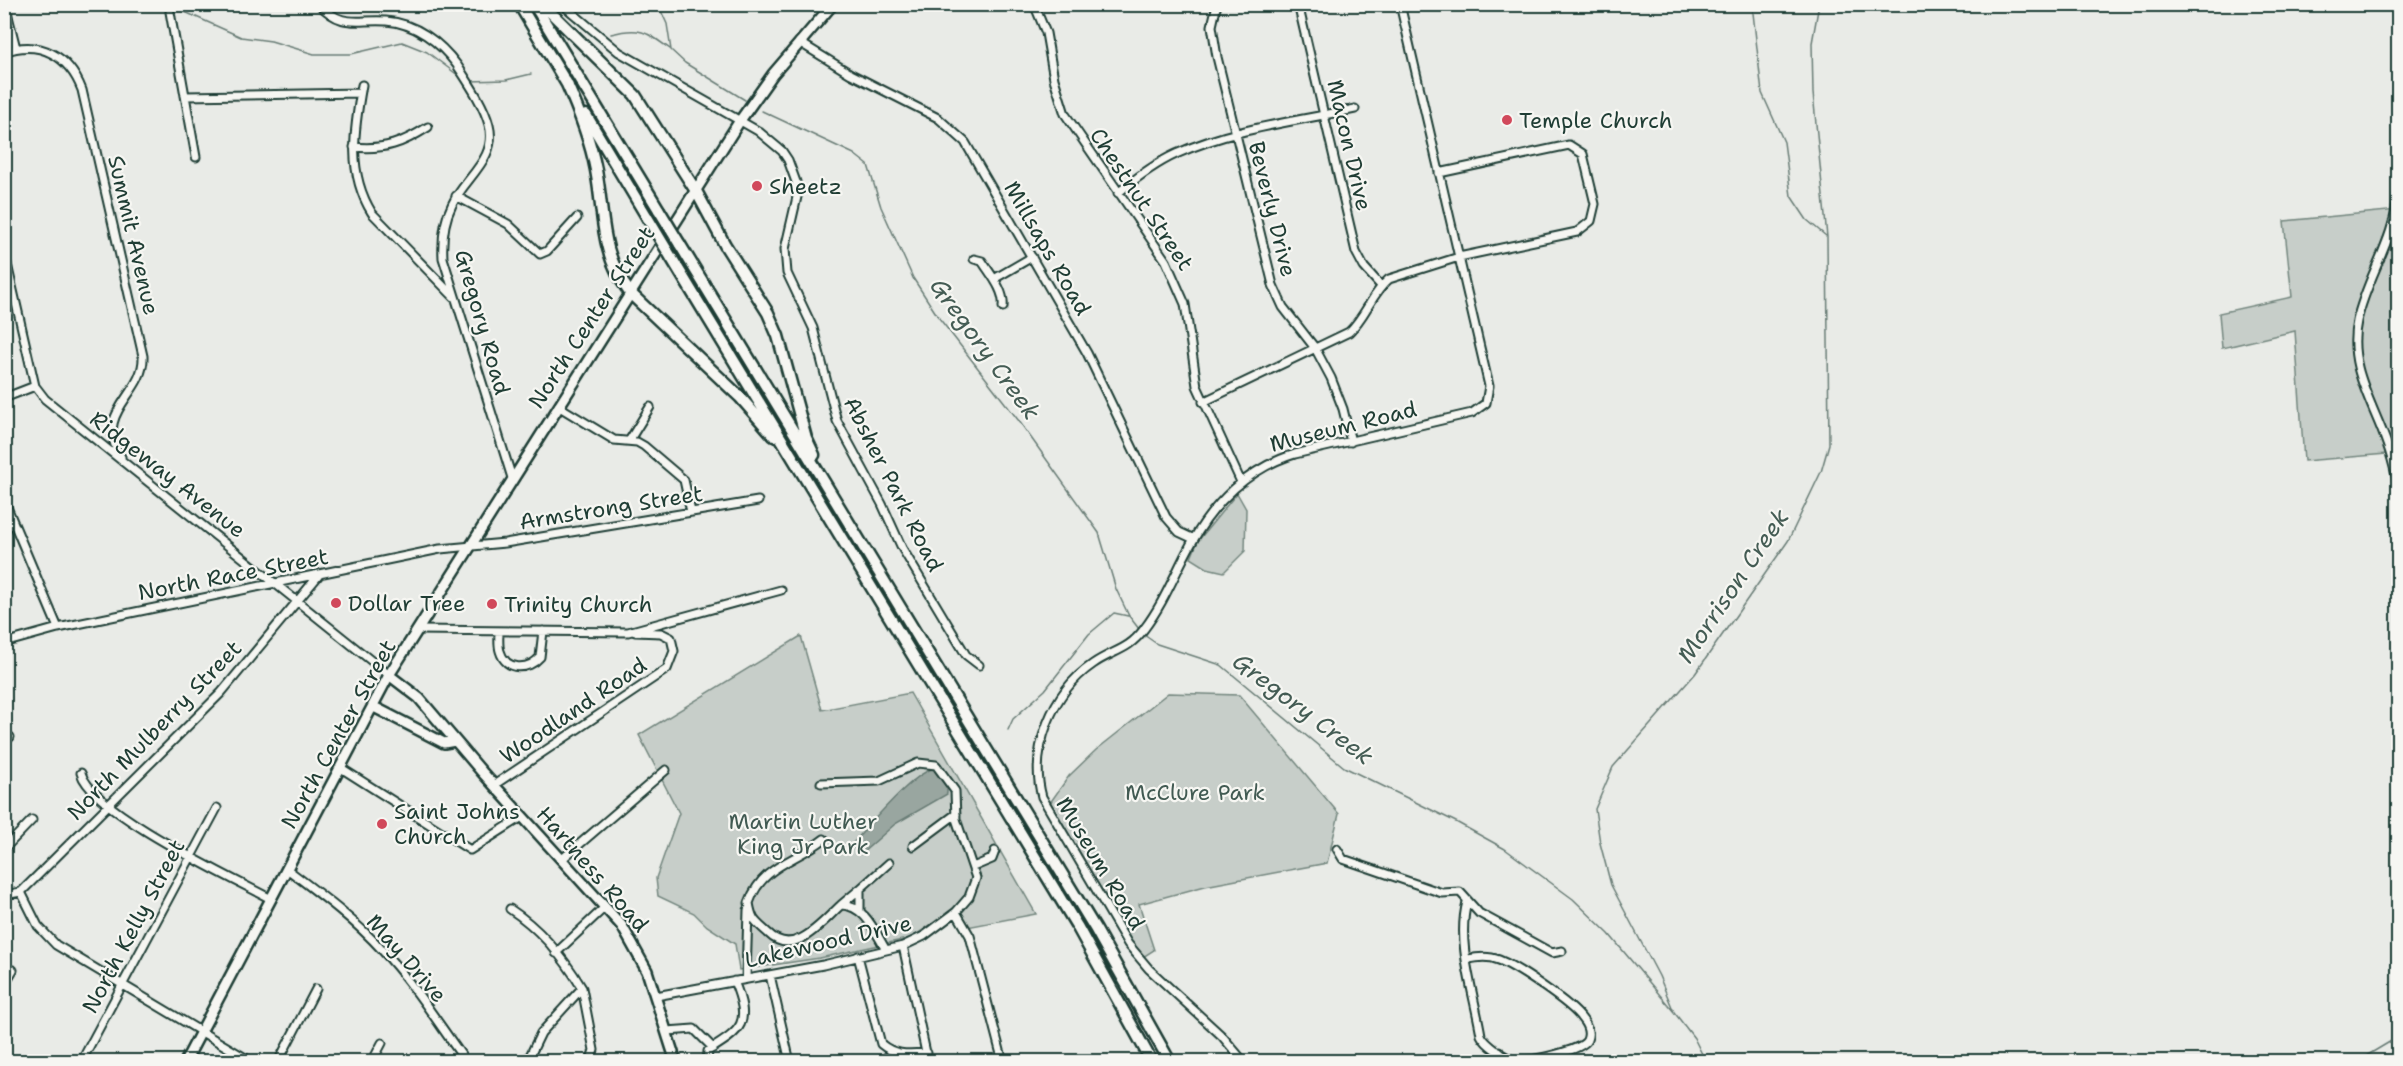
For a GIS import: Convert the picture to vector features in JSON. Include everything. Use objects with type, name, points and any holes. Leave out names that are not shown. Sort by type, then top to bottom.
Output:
[{"type":"highway","points":[[519,4],[1077,926],[1152,1062]]},
{"type":"highway","points":[[534,4],[1096,930],[1170,1062]]},
{"type":"highway","points":[[542,4],[635,95],[696,191],[725,245],[768,313],[778,336],[806,438],[854,533]]},
{"type":"highway","points":[[566,82],[589,140],[609,257],[616,274],[630,293],[740,397],[805,478]]},
{"type":"main road","name":"North Center Street","points":[[185,1062],[389,675],[469,545],[740,122],[799,42],[834,4]]},
{"type":"main road","name":"Hartness Road","points":[[389,675],[419,698],[522,817],[605,907],[636,948],[656,996],[676,1062]]},
{"type":"main road","points":[[374,707],[446,744],[455,741]]},
{"type":"street","points":[[4,52],[16,48],[5,4]]},
{"type":"street","name":"Gregory Road","points":[[319,4],[339,20],[349,23],[388,21],[405,25],[429,37],[449,54],[485,113],[490,140],[481,165],[456,196],[448,215],[442,246],[446,270],[512,478]]},
{"type":"street","name":"Absher Park Road","points":[[562,4],[619,52],[758,131],[788,160],[794,173],[797,197],[785,249],[787,273],[813,328],[837,422],[882,504],[902,548],[966,655],[979,665]]},
{"type":"street","name":"Chestnut Street","points":[[1034,4],[1046,33],[1054,79],[1065,114],[1166,261],[1177,282],[1190,328],[1193,369],[1203,402],[1240,482]]},
{"type":"street","name":"Beverly Drive","points":[[1217,4],[1212,26],[1273,285],[1297,327],[1315,348],[1335,388],[1351,442]]},
{"type":"street","name":"Macon Drive","points":[[1298,4],[1356,252],[1364,267],[1380,286]]},
{"type":"street","name":"Museum Road","points":[[1244,1062],[1222,1036],[1149,969],[1128,944],[1049,811],[1038,782],[1036,767],[1042,739],[1062,696],[1087,669],[1128,647],[1143,631],[1163,601],[1194,539],[1240,482],[1274,460],[1472,413],[1486,403],[1489,386],[1400,4]]},
{"type":"street","points":[[170,12],[196,157]]},
{"type":"street","name":"Millsaps Road","points":[[799,42],[851,74],[938,118],[952,128],[969,148],[1087,353],[1166,517],[1179,532],[1194,539]]},
{"type":"street","name":"Summit Avenue","points":[[16,48],[30,46],[58,55],[73,70],[82,90],[143,356],[141,374],[113,420],[113,444],[125,464]]},
{"type":"street","points":[[185,96],[361,89],[354,147],[356,182],[372,213],[455,298]]},
{"type":"street","points":[[1118,193],[1154,166],[1176,154],[1236,135],[1355,109]]},
{"type":"street","points":[[354,147],[385,148],[398,145],[428,127]]},
{"type":"street","points":[[1203,402],[1349,332],[1360,321],[1380,286],[1398,274],[1459,257],[1585,228],[1594,213],[1587,162],[1577,148],[1560,145],[1439,173]]},
{"type":"street","points":[[2398,194],[2392,231],[2362,303],[2354,341],[2358,373],[2387,444],[2398,484]]},
{"type":"street","points":[[456,196],[508,224],[540,254],[547,251],[577,218]]},
{"type":"street","points":[[4,252],[35,386],[4,398]]},
{"type":"street","points":[[994,279],[1032,257]]},
{"type":"street","points":[[974,260],[982,261],[994,279],[1004,298],[1003,307]]},
{"type":"street","name":"Ridgeway Avenue","points":[[35,386],[45,399],[389,675]]},
{"type":"street","points":[[558,406],[614,440],[629,441],[644,446],[684,480],[691,512]]},
{"type":"street","points":[[629,441],[650,407]]},
{"type":"street","points":[[4,500],[58,628]]},
{"type":"street","name":"Armstrong Street","points":[[469,545],[505,543],[758,501]]},
{"type":"street","points":[[4,527],[14,524]]},
{"type":"street","name":"North Race Street","points":[[4,643],[58,628],[274,582],[469,545]]},
{"type":"street","name":"North Mulberry Street","points":[[21,892],[220,693],[319,575]]},
{"type":"street","points":[[417,630],[628,632],[782,590]]},
{"type":"street","points":[[499,631],[500,651],[504,659],[519,668],[528,667],[540,657],[543,631]]},
{"type":"street","name":"Woodland Road","points":[[494,785],[667,669],[674,651],[671,638],[661,633],[628,632]]},
{"type":"street","points":[[821,783],[879,781],[918,763],[932,764],[941,769],[955,791],[956,814],[973,867],[992,859],[995,851]]},
{"type":"street","points":[[341,768],[470,850],[522,817]]},
{"type":"street","points":[[561,860],[666,770]]},
{"type":"street","points":[[81,773],[85,785],[108,807],[190,856],[271,899]]},
{"type":"street","name":"North Kelly Street","points":[[81,1062],[217,808]]},
{"type":"street","points":[[913,846],[956,814]]},
{"type":"street","points":[[4,849],[32,819]]},
{"type":"street","points":[[746,979],[746,933],[749,903],[758,882],[766,874],[800,856],[824,839]]},
{"type":"street","points":[[1336,849],[1343,859],[1442,893],[1460,892],[1479,913],[1552,953],[1562,951]]},
{"type":"street","points":[[749,903],[756,925],[764,929],[776,942],[796,942],[806,938],[889,863]]},
{"type":"street","name":"Lakewood Drive","points":[[656,996],[770,975],[903,946],[924,936],[956,912],[975,886],[976,878],[973,867]]},
{"type":"street","name":"May Drive","points":[[287,869],[325,898],[382,950],[404,976],[462,1056]]},
{"type":"street","points":[[860,889],[860,910],[886,950]]},
{"type":"street","points":[[4,895],[21,892],[46,937],[252,1062]]},
{"type":"street","points":[[1467,902],[1462,921],[1468,959],[1481,1035],[1498,1051],[1519,1061],[1576,1050],[1587,1040],[1587,1027],[1580,1016],[1557,998],[1501,961],[1484,957],[1468,959]]},
{"type":"street","points":[[841,905],[860,910]]},
{"type":"street","points":[[556,953],[605,907]]},
{"type":"street","points":[[510,909],[523,918],[556,953],[582,988],[594,1050],[590,1062]]},
{"type":"street","points":[[956,912],[969,936],[1003,1062]]},
{"type":"street","points":[[746,933],[764,929]]},
{"type":"street","points":[[903,946],[928,1062]]},
{"type":"street","points":[[858,956],[881,1044],[890,1051],[900,1054],[927,1053]]},
{"type":"street","points":[[4,985],[13,970]]},
{"type":"street","points":[[770,975],[790,1062]]},
{"type":"street","points":[[707,1062],[707,1054],[738,1030],[742,1003],[734,981]]},
{"type":"street","points":[[527,1062],[541,1033],[582,988]]},
{"type":"street","points":[[278,1062],[316,989]]},
{"type":"street","points":[[667,1032],[693,1029],[713,1048]]},
{"type":"street","points":[[372,1062],[382,1042]]},
{"type":"street","points":[[1491,1062],[1498,1051]]},
{"type":"green space","points":[[2398,210],[2398,453],[2304,461],[2295,331],[2222,348],[2219,313],[2292,297],[2284,221]]},
{"type":"green space","points":[[1237,493],[1246,509],[1245,551],[1224,572],[1207,568],[1191,558],[1198,541]]},
{"type":"green space","name":"Martin Luther King Jr Park","points":[[801,636],[822,710],[910,693],[1036,914],[962,928],[952,910],[911,938],[820,958],[739,970],[735,944],[707,926],[694,913],[658,896],[656,878],[679,813],[639,735]]},
{"type":"green space","name":"McClure Park","points":[[1168,693],[1239,695],[1339,814],[1327,863],[1205,886],[1139,904],[1154,950],[1140,959],[1047,807],[1069,776],[1096,750]]},
{"type":"shaded area","points":[[932,769],[936,770],[947,784],[947,794],[895,824],[861,854],[851,845],[901,791]]},
{"type":"waterway","points":[[167,4],[241,37],[271,41],[314,54],[351,54],[402,42],[427,52],[463,79]]},
{"type":"waterway","name":"Gregory Creek","points":[[658,4],[667,24],[671,50],[685,63],[745,100]]},
{"type":"waterway","points":[[1752,4],[1762,93],[1784,142],[1791,196],[1807,220],[1826,236]]},
{"type":"waterway","name":"Morrison Creek","points":[[1706,1062],[1694,1038],[1674,1012],[1659,976],[1611,885],[1600,843],[1595,809],[1613,767],[1695,674],[1788,541],[1821,472],[1829,444],[1827,237],[1813,93],[1812,43],[1819,4]]},
{"type":"waterway","points":[[611,34],[629,31],[643,32],[670,49]]},
{"type":"waterway","points":[[470,81],[506,80],[531,74]]},
{"type":"waterway","name":"Gregory Creek","points":[[762,111],[854,154],[868,165],[881,207],[913,278],[939,318],[1019,421],[1099,533],[1116,589],[1129,616],[1139,629]]},
{"type":"waterway","points":[[1008,730],[1013,719],[1045,690],[1089,634],[1114,613],[1128,616]]},
{"type":"waterway","name":"Gregory Creek","points":[[1144,635],[1157,644],[1221,665],[1344,767],[1456,822],[1505,849],[1573,899],[1609,934],[1674,1012]]},
{"type":"waterway","points":[[2356,1062],[2398,1037]]},
{"type":"place","name":"Temple Church","points":[[1507,120]]},
{"type":"place","name":"Sheetz","points":[[757,186]]},
{"type":"place","name":"Dollar Tree","points":[[336,603]]},
{"type":"place","name":"Trinity Church","points":[[492,604]]},
{"type":"place","name":"Saint Johns Church","points":[[382,824]]}]
